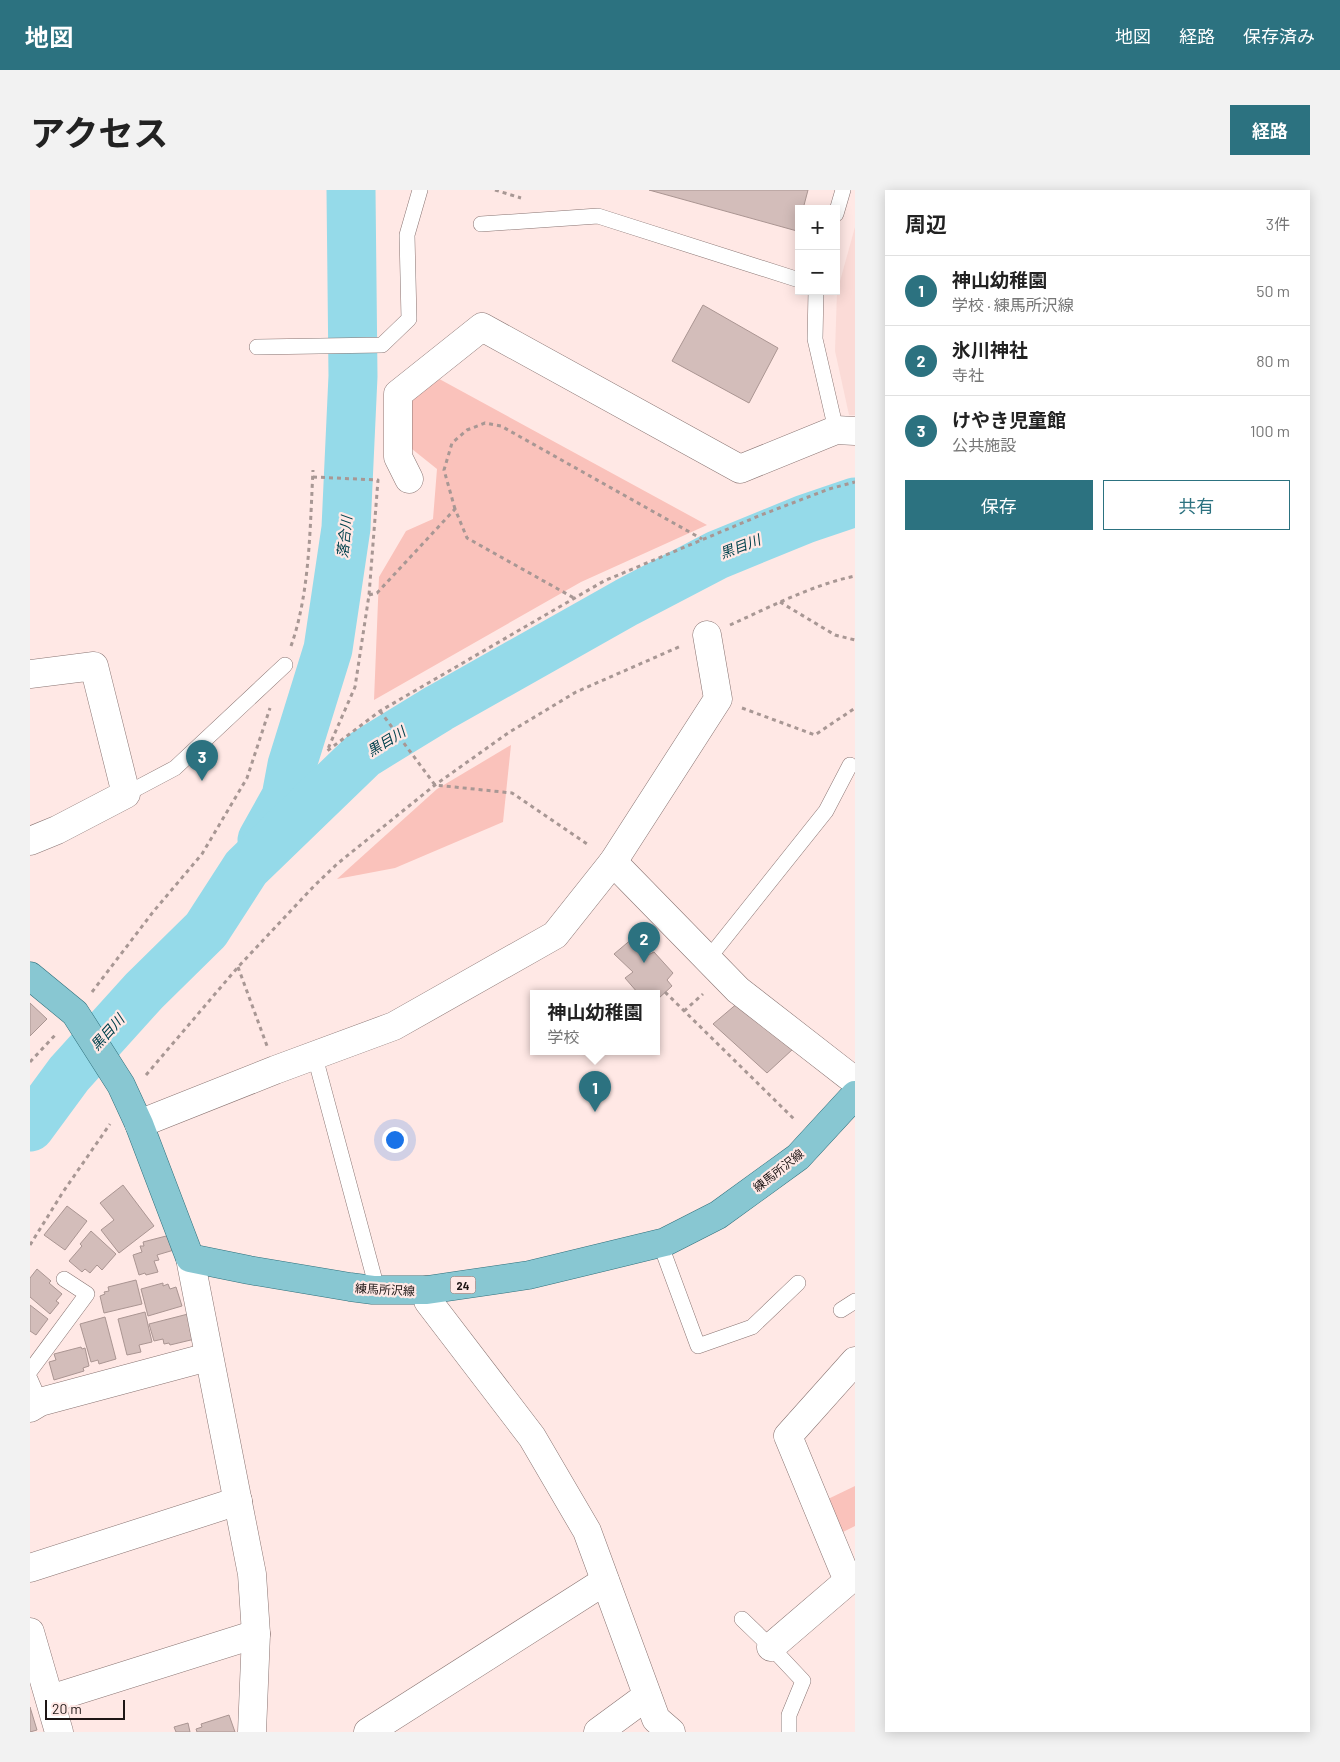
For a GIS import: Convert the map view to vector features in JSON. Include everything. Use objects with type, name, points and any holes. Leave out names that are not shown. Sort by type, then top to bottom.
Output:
[{"type":"main road","points":[[30,976],[75,1013],[124,1092],[139,1124],[190,1258]]},
{"type":"main road","name":"練馬所沢線","points":[[190,1258],[249,1270],[373,1290],[427,1290],[529,1275],[660,1243],[718,1215],[798,1157],[855,1095]]},
{"type":"street","points":[[409,479],[398,457],[398,394],[482,327],[740,469],[846,430]]},
{"type":"street","points":[[139,1124],[394,1026],[555,935],[613,862],[718,699],[708,634]]},
{"type":"street","points":[[30,674],[94,666],[126,794],[57,830],[30,841]]},
{"type":"street","points":[[613,862],[738,990],[855,1081]]},
{"type":"street","points":[[190,1258],[252,1574],[256,1634],[252,1732]]},
{"type":"street","points":[[427,1290],[428,1300],[532,1437],[588,1531],[656,1719],[671,1732]]},
{"type":"street","points":[[33,1396],[208,1356]]},
{"type":"street","points":[[772,1647],[848,1582],[788,1436],[855,1361]]},
{"type":"street","points":[[30,1568],[238,1501]]},
{"type":"street","points":[[368,1732],[605,1580]]},
{"type":"street","points":[[30,1632],[60,1732]]},
{"type":"street","points":[[50,1700],[256,1634]]},
{"type":"street","points":[[598,1732],[647,1696]]},
{"type":"lane","points":[[257,347],[382,345],[409,319],[408,235],[420,190]]},
{"type":"lane","points":[[839,205],[843,190]]},
{"type":"lane","points":[[481,224],[598,216],[795,279]]},
{"type":"lane","points":[[816,295],[815,339],[846,430]]},
{"type":"lane","points":[[126,794],[175,768],[285,665]]},
{"type":"lane","points":[[708,959],[826,811],[850,765]]},
{"type":"lane","points":[[315,1056],[375,1281],[373,1290]]},
{"type":"lane","points":[[660,1243],[698,1346],[752,1327],[798,1283]]},
{"type":"lane","points":[[30,1371],[87,1294],[64,1279]]},
{"type":"lane","points":[[842,1310],[855,1302]]},
{"type":"lane","points":[[742,1618],[803,1681],[789,1715],[789,1732]]},
{"type":"path","points":[[574,598],[467,538],[454,509],[444,470],[452,443],[467,430],[485,423],[501,426],[702,539]]},
{"type":"path","points":[[30,1062],[75,1013],[152,912],[202,854],[247,778],[300,622],[312,519],[313,470]]},
{"type":"path","points":[[313,477],[378,480],[369,595],[355,687],[327,751],[380,710],[604,581],[702,539],[829,489],[855,482]]},
{"type":"path","points":[[369,595],[377,594],[454,509]]},
{"type":"path","points":[[30,1245],[124,1092],[238,967],[337,864],[435,785],[508,733],[576,692],[780,602],[839,579],[855,576]]},
{"type":"path","points":[[780,602],[835,635],[855,640]]},
{"type":"path","points":[[718,699],[815,735],[855,708]]},
{"type":"path","points":[[380,710],[435,785],[512,793],[613,862]]},
{"type":"path","points":[[238,967],[276,1070]]},
{"type":"path","points":[[665,992],[815,1139]]},
{"type":"shaded area","points":[[855,227],[855,415],[849,415],[835,351],[837,295],[840,295],[840,281]]},
{"type":"shaded area","points":[[432,375],[707,525],[581,582],[374,700],[379,577],[406,531],[433,519],[437,469],[412,449],[409,395]]},
{"type":"shaded area","points":[[511,745],[503,822],[395,868],[337,879],[437,789]]},
{"type":"shaded area","points":[[855,1486],[855,1526],[841,1533],[828,1499]]},
{"type":"building","points":[[649,190],[808,190],[804,205],[795,205],[795,230]]},
{"type":"building","points":[[703,305],[778,348],[749,403],[672,361]]},
{"type":"building","points":[[633,938],[648,955],[654,952],[673,973],[667,980],[672,986],[660,997],[660,990],[635,990],[625,978],[633,972],[614,954]]},
{"type":"building","points":[[739,1002],[793,1049],[767,1073],[713,1024]]},
{"type":"building","points":[[30,1003],[47,1019],[30,1036]]},
{"type":"building","points":[[123,1185],[154,1226],[119,1253],[101,1230],[114,1220],[100,1203]]},
{"type":"building","points":[[67,1206],[87,1221],[65,1250],[44,1235]]},
{"type":"building","points":[[91,1231],[116,1254],[102,1270],[97,1265],[90,1273],[85,1269],[82,1272],[69,1261],[82,1246],[80,1244]]},
{"type":"building","points":[[170,1235],[174,1250],[157,1255],[159,1260],[154,1261],[158,1272],[139,1275],[133,1255],[142,1252],[140,1246],[144,1246],[143,1242]]},
{"type":"building","points":[[37,1269],[62,1294],[56,1301],[59,1303],[50,1314],[30,1297],[30,1278]]},
{"type":"building","points":[[136,1280],[142,1304],[104,1313],[100,1296],[105,1294],[104,1292],[109,1291],[108,1287]]},
{"type":"building","points":[[163,1283],[163,1286],[168,1284],[170,1289],[176,1287],[182,1306],[148,1316],[141,1289]]},
{"type":"building","points":[[30,1305],[48,1319],[36,1335],[30,1331]]},
{"type":"building","points":[[145,1312],[152,1342],[139,1345],[141,1352],[127,1355],[118,1319]]},
{"type":"building","points":[[188,1314],[195,1339],[170,1345],[169,1343],[164,1344],[163,1339],[154,1341],[149,1324]]},
{"type":"building","points":[[105,1317],[116,1359],[99,1364],[98,1360],[91,1362],[80,1324]]},
{"type":"building","points":[[81,1347],[82,1349],[85,1348],[89,1366],[83,1368],[84,1371],[54,1380],[49,1362],[56,1360],[54,1354]]},
{"type":"building","points":[[30,1707],[37,1730],[30,1732]]},
{"type":"building","points":[[229,1715],[235,1732],[197,1732],[196,1729],[202,1727],[201,1724]]},
{"type":"building","points":[[188,1723],[190,1732],[176,1732],[174,1727]]},
{"type":"waterway","name":"落合川","points":[[262,840],[286,797],[292,765],[328,649],[346,528],[353,376],[351,190]]},
{"type":"waterway","name":"黒目川","points":[[30,1127],[69,1074],[144,991],[206,930],[246,868],[364,754],[439,708],[627,602],[717,555],[805,519],[855,502]]},
{"type":"place","name":"けやき児童館","points":[[202,781]]},
{"type":"place","name":"氷川神社","points":[[644,963]]},
{"type":"place","name":"神山幼稚園","points":[[595,1112]]}]
